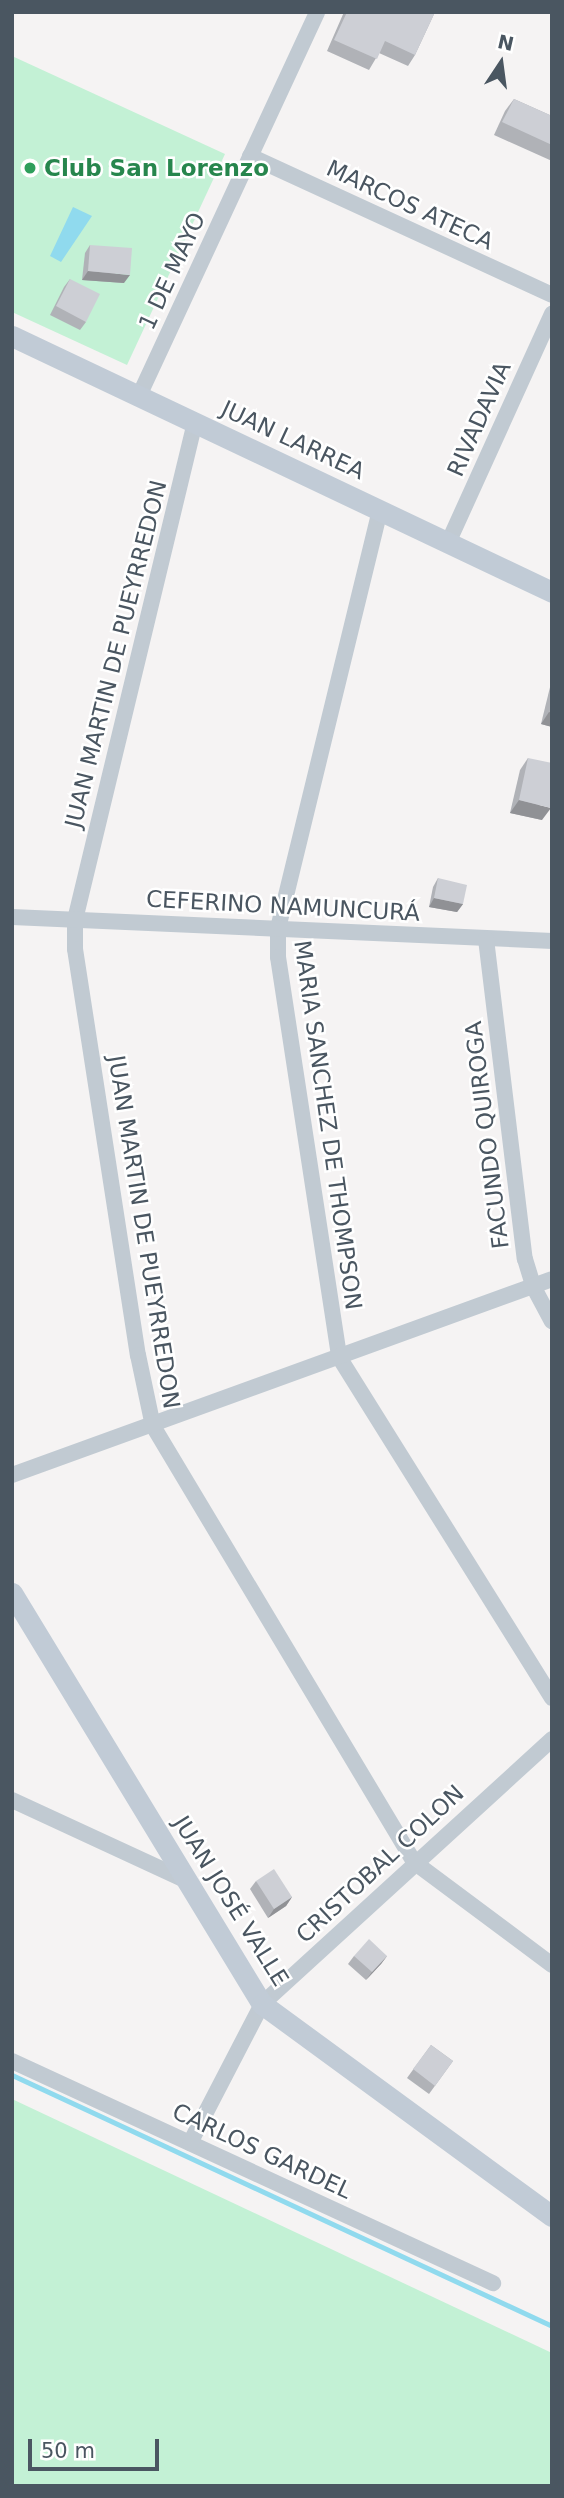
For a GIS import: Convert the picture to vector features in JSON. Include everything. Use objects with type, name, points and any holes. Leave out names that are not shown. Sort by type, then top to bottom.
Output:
[{"type":"street","name":"1 DE MAYO","points":[[139,396],[317,12]]},
{"type":"street","name":"MARCOS ATECA","points":[[250,156],[552,295]]},
{"type":"street","name":"RIVADAVIA","points":[[449,543],[552,314]]},
{"type":"street","name":"JUAN LARREA","points":[[12,336],[552,592]]},
{"type":"street","name":"JUAN MARTIN DE PUEYRREDON","points":[[195,422],[75,920],[75,949],[138,1355],[153,1426],[414,1862],[552,1965]]},
{"type":"street","name":"MARIA SANCHEZ DE THOMPSON","points":[[380,510],[278,928],[278,957],[339,1357],[552,1698]]},
{"type":"street","name":"CEFERINO NAMUNCURÁ","points":[[12,917],[552,941]]},
{"type":"street","name":"FACUNDO QUIROGA","points":[[486,939],[525,1259],[533,1286],[552,1321]]},
{"type":"street","points":[[12,1475],[552,1279]]},
{"type":"street","name":"JUAN JOSÉ VALLE","points":[[12,1593],[262,2004],[552,2216]]},
{"type":"street","name":"CRISTOBAL COLON","points":[[190,2143],[262,2004],[414,1862],[552,1739]]},
{"type":"street","points":[[12,1800],[185,1880]]},
{"type":"street","name":"CARLOS GARDEL","points":[[12,2061],[493,2283]]},
{"type":"green space","points":[[12,56],[225,154],[127,365],[12,312]]},
{"type":"green space","points":[[12,2099],[552,2353],[552,2486],[12,2486]]},
{"type":"water","points":[[73,207],[92,216],[61,262],[50,256]]},
{"type":"building","points":[[347,12],[435,12],[415,55],[385,41],[377,59],[334,40]]},
{"type":"building","points":[[514,99],[552,116],[552,145],[502,122]]},
{"type":"building","points":[[90,245],[132,248],[130,275],[88,271]]},
{"type":"building","points":[[70,279],[100,294],[86,322],[56,306]]},
{"type":"building","points":[[528,758],[552,763],[551,808],[519,800]]},
{"type":"building","points":[[438,878],[467,885],[463,904],[434,898]]},
{"type":"building","points":[[274,1869],[292,1897],[274,1909],[256,1881]]},
{"type":"building","points":[[369,1939],[387,1956],[372,1972],[354,1956]]},
{"type":"building","points":[[431,2045],[453,2061],[435,2086],[413,2069]]},
{"type":"waterway","points":[[12,2075],[552,2326]]},
{"type":"place","name":"Club San Lorenzo","points":[[30,168]]}]
